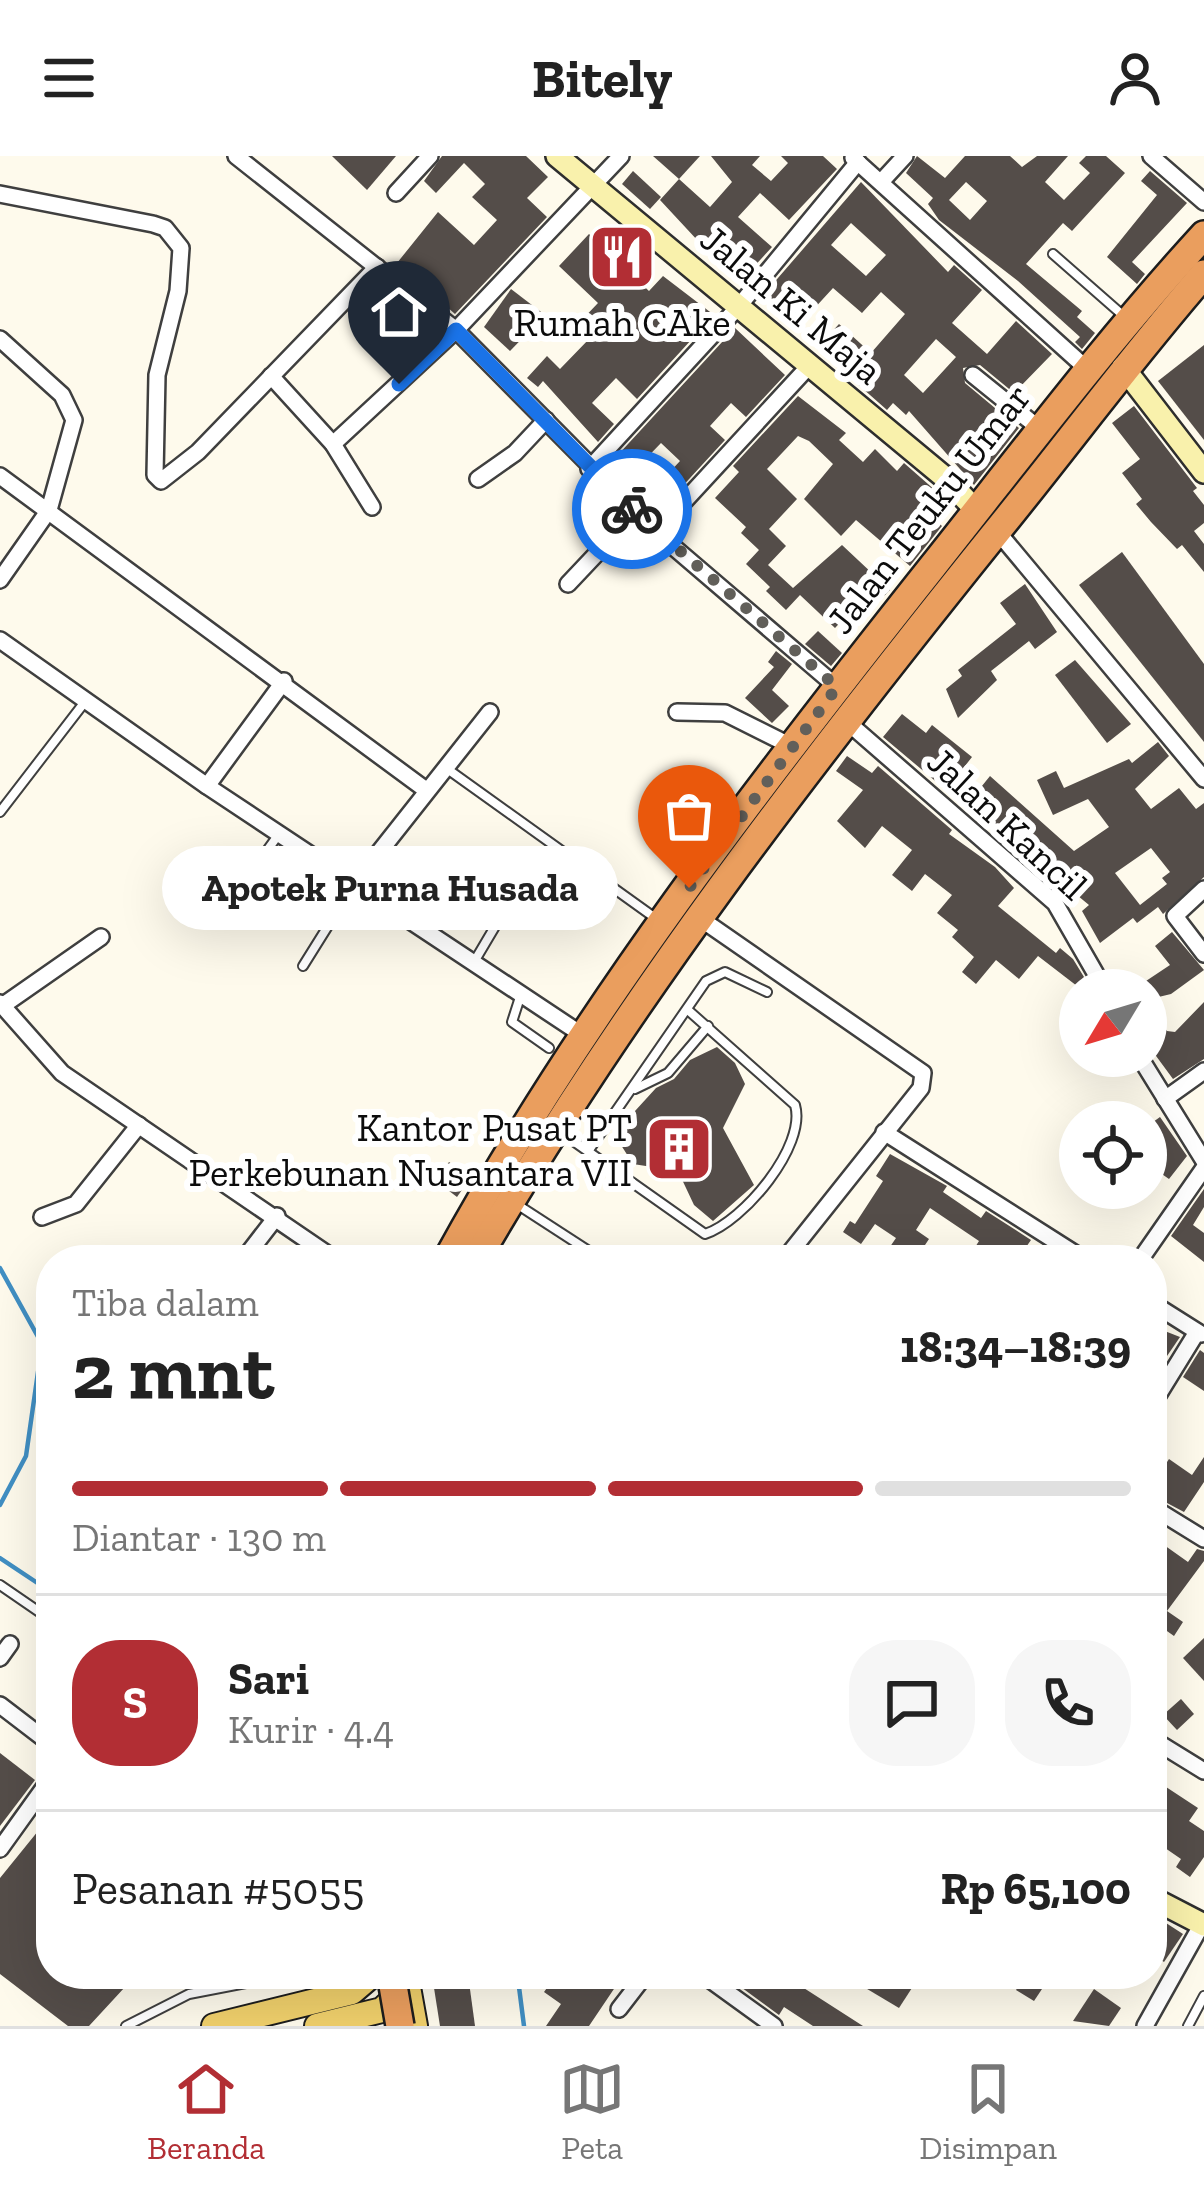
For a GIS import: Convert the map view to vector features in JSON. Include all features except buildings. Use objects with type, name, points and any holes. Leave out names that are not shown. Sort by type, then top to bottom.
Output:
[{"type":"highway","name":"Jalan Teuku Umar","points":[[485,1245],[565,1117],[701,920],[987,521],[1040,429],[1127,319],[1204,235]]},
{"type":"highway","name":"Jalan Teuku Umar","points":[[455,1245],[586,1038],[791,746],[837,687],[1204,274]]},
{"type":"highway","points":[[400,2026],[402,1989]]},
{"type":"main road","name":"Jalan Ki Maja","points":[[557,156],[810,365],[987,521]]},
{"type":"main road","points":[[1123,367],[1204,472]]},
{"type":"main road","points":[[1167,1906],[1203,1924]]},
{"type":"main road","points":[[214,2026],[356,1989]]},
{"type":"main road","points":[[317,2026],[387,2008],[397,1989]]},
{"type":"main road","points":[[406,1989],[415,2026]]},
{"type":"main road","points":[[354,2017],[380,2026]]},
{"type":"street","points":[[236,156],[456,330],[656,532],[837,687]]},
{"type":"street","points":[[396,193],[430,156]]},
{"type":"street","points":[[333,444],[456,330],[589,183],[621,156]]},
{"type":"street","points":[[881,182],[905,156]]},
{"type":"street","points":[[1151,156],[1204,202]]},
{"type":"street","points":[[589,469],[739,306],[854,159],[1086,368]]},
{"type":"street","points":[[0,194],[153,224],[165,228],[182,248],[178,291],[154,404],[159,481],[198,452],[377,267]]},
{"type":"street","points":[[0,338],[62,395],[74,413],[50,510],[0,580]]},
{"type":"street","points":[[656,532],[810,365]]},
{"type":"street","points":[[271,376],[333,444],[372,507]]},
{"type":"street","points":[[973,376],[1040,429]]},
{"type":"street","points":[[478,479],[515,452],[545,420]]},
{"type":"street","points":[[0,476],[426,790]]},
{"type":"street","points":[[568,584],[635,512]]},
{"type":"street","points":[[987,521],[1204,778]]},
{"type":"street","points":[[0,640],[207,786],[586,1038]]},
{"type":"street","points":[[207,786],[284,681]]},
{"type":"street","points":[[354,884],[490,712]]},
{"type":"street","points":[[677,712],[725,713],[791,746]]},
{"type":"street","name":"Jalan Kancil","points":[[845,720],[1055,902],[1093,969]]},
{"type":"street","points":[[1204,889],[1175,914],[1204,954]]},
{"type":"street","points":[[701,920],[923,1072],[922,1088],[796,1245]]},
{"type":"street","points":[[101,937],[3,1013],[62,1073],[316,1245]]},
{"type":"street","points":[[1165,1099],[1204,1071]]},
{"type":"street","points":[[1150,1245],[1204,1164],[1152,1077]]},
{"type":"street","points":[[42,1216],[76,1204],[139,1125]]},
{"type":"street","points":[[884,1132],[1061,1245]]},
{"type":"street","points":[[255,1245],[277,1216]]},
{"type":"street","points":[[1167,1312],[1201,1334],[1167,1383]]},
{"type":"street","points":[[1167,1516],[1204,1539]]},
{"type":"street","points":[[0,1705],[36,1731]]},
{"type":"street","points":[[1167,1748],[1204,1771]]},
{"type":"street","points":[[0,1849],[36,1799]]},
{"type":"street","points":[[1167,1987],[1203,1924]]},
{"type":"street","points":[[619,2009],[634,1989]]},
{"type":"street","points":[[723,1989],[774,2026]]},
{"type":"street","points":[[1145,2026],[1166,1989]]},
{"type":"lane","points":[[1053,254],[1127,319]]},
{"type":"lane","points":[[0,812],[85,701]]},
{"type":"lane","points":[[446,768],[664,924]]},
{"type":"lane","points":[[214,925],[279,834]]},
{"type":"lane","points":[[303,966],[354,884]]},
{"type":"lane","points":[[473,963],[516,891]]},
{"type":"lane","points":[[589,1150],[717,973],[767,992]]},
{"type":"lane","points":[[522,993],[512,1022],[549,1048]]},
{"type":"lane","points":[[565,1117],[589,1150],[705,1234],[719,1229],[771,1182],[798,1113],[689,1011]]},
{"type":"lane","points":[[634,1090],[668,1073],[708,1025]]},
{"type":"lane","points":[[565,1117],[605,1128]]},
{"type":"lane","points":[[511,1201],[580,1245]]},
{"type":"lane","points":[[0,1585],[36,1610]]},
{"type":"lane","points":[[126,2026],[188,1994],[214,1989]]},
{"type":"lane","points":[[1188,2026],[1204,1996]]},
{"type":"waterway","points":[[0,1268],[36,1333]]},
{"type":"waterway","points":[[0,1505],[26,1456],[36,1386]]},
{"type":"waterway","points":[[0,1558],[36,1582]]},
{"type":"waterway","points":[[519,1989],[524,2026]]},
{"type":"way so far","points":[[632,509],[837,687],[689,888]]},
{"type":"place","name":"Rumah CAke","points":[[622,257]]},
{"type":"place","name":"Apotek Purna Husada","points":[[689,888]]},
{"type":"place","name":"Kantor Pusat PT Perkebunan Nusantara VII","points":[[679,1149]]},
{"type":"route","points":[[399,384],[456,330],[632,509]]}]
